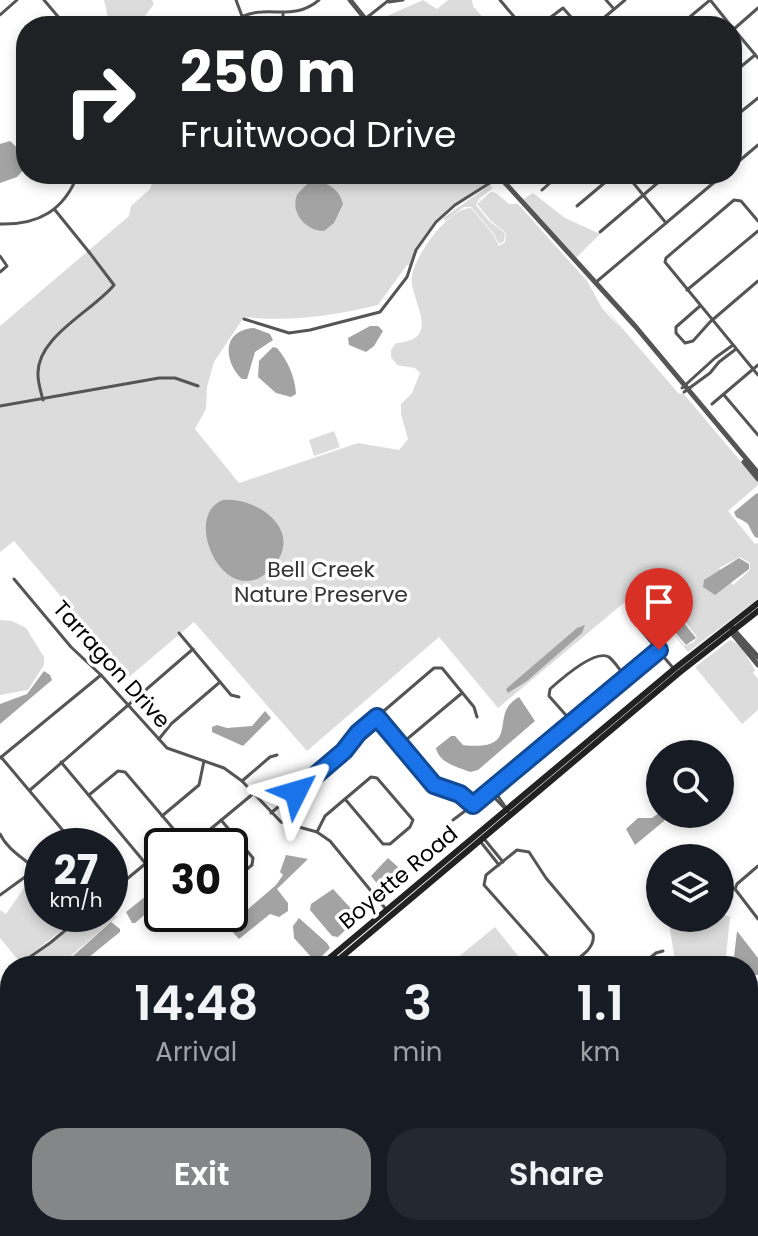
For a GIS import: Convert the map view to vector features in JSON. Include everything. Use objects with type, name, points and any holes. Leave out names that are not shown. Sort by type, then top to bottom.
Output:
[{"type":"main road","name":"Boyette Road","points":[[333,956],[482,839],[508,811],[731,629],[758,603]]},
{"type":"main road","name":"Boyette Road","points":[[342,956],[389,912],[674,669],[758,611]]},
{"type":"street","points":[[0,15],[17,0]]},
{"type":"street","points":[[44,0],[58,16]]},
{"type":"street","points":[[236,0],[242,16],[262,12],[283,14],[308,7],[319,0]]},
{"type":"street","points":[[350,0],[363,16]]},
{"type":"street","points":[[369,16],[390,1],[403,0]]},
{"type":"street","points":[[500,0],[514,16]]},
{"type":"street","points":[[606,0],[614,9]]},
{"type":"street","points":[[606,16],[625,0]]},
{"type":"street","points":[[691,16],[709,0],[723,16]]},
{"type":"street","points":[[552,16],[563,8],[570,16]]},
{"type":"street","points":[[742,39],[757,57]]},
{"type":"street","points":[[742,111],[758,98]]},
{"type":"street","points":[[742,159],[758,145]]},
{"type":"street","points":[[0,224],[30,222],[55,210],[74,184]]},
{"type":"street","points":[[244,319],[289,333],[380,312],[407,277],[416,250],[436,222],[486,184]]},
{"type":"street","points":[[508,184],[623,312],[758,479]]},
{"type":"street","points":[[542,190],[549,184]]},
{"type":"street","points":[[577,206],[603,184]]},
{"type":"street","points":[[634,184],[666,223]]},
{"type":"street","points":[[600,232],[656,184]]},
{"type":"street","points":[[595,283],[712,184]]},
{"type":"street","points":[[758,221],[741,201],[734,200],[666,258],[666,265],[758,375]]},
{"type":"street","points":[[43,400],[37,373],[41,355],[54,338],[114,285],[55,210]]},
{"type":"street","points":[[687,291],[758,231]]},
{"type":"street","points":[[0,256],[7,266],[0,272]]},
{"type":"street","points":[[700,306],[676,327],[676,333],[683,341],[693,341],[712,320],[758,281]]},
{"type":"street","points":[[686,388],[715,358],[734,347]]},
{"type":"street","points":[[686,388],[712,371],[734,347]]},
{"type":"street","points":[[712,404],[758,365]]},
{"type":"street","points":[[0,406],[165,377],[198,386]]},
{"type":"street","points":[[686,388],[758,473]]},
{"type":"street","points":[[724,394],[758,435]]},
{"type":"street","name":"Tarragon Drive","points":[[14,579],[71,647],[101,675],[158,740],[179,754],[224,768],[242,781],[281,822],[317,832]]},
{"type":"street","points":[[640,629],[674,669]]},
{"type":"street","points":[[731,629],[758,657]]},
{"type":"street","points":[[731,629],[758,665]]},
{"type":"street","points":[[179,633],[231,695],[239,697]]},
{"type":"street","points":[[30,790],[193,649]]},
{"type":"street","points":[[453,820],[659,650]]},
{"type":"street","points":[[572,722],[549,696],[550,689],[575,667],[601,655],[609,657],[625,677]]},
{"type":"street","points":[[271,813],[434,668],[442,668],[474,707],[477,717]]},
{"type":"street","points":[[61,828],[0,758],[101,675]]},
{"type":"street","points":[[158,740],[171,724],[220,682]]},
{"type":"street","points":[[400,745],[462,693]]},
{"type":"street","points":[[377,717],[434,785],[460,794],[473,805]]},
{"type":"street","points":[[242,781],[270,757],[277,755]]},
{"type":"street","points":[[162,816],[199,785],[204,761]]},
{"type":"street","points":[[61,762],[144,862]]},
{"type":"street","points":[[89,795],[118,771],[125,772],[172,828]]},
{"type":"street","points":[[345,799],[383,844],[390,844],[410,827],[413,820],[377,778],[371,777],[345,799],[325,816],[317,832],[330,841],[389,912]]},
{"type":"street","points":[[491,791],[508,811]]},
{"type":"street","points":[[211,828],[254,793]]},
{"type":"street","points":[[221,820],[228,828]]},
{"type":"street","points":[[0,834],[11,851],[24,860]]},
{"type":"street","points":[[482,839],[501,863]]},
{"type":"street","points":[[548,956],[486,888],[486,875],[517,850],[529,852],[546,878],[593,934],[592,947],[581,956]]},
{"type":"street","points":[[248,852],[253,858],[248,868]]},
{"type":"street","points":[[128,878],[144,866]]},
{"type":"street","points":[[758,866],[735,889],[758,919]]},
{"type":"street","points":[[0,895],[24,878]]},
{"type":"street","points":[[31,956],[62,932]]},
{"type":"street","points":[[652,956],[663,951]]},
{"type":"green space","points":[[104,0],[152,0],[154,4],[145,16],[108,16]]},
{"type":"green space","points":[[423,0],[437,9],[448,0],[472,0],[482,16],[387,16]]},
{"type":"green space","name":"Bell Creek Nature Preserve","points":[[152,184],[486,184],[440,217],[422,239],[410,266],[407,265],[378,305],[312,317],[244,317],[214,362],[207,387],[206,409],[195,429],[239,483],[358,443],[399,450],[408,439],[401,404],[412,393],[420,373],[415,368],[397,365],[391,357],[391,350],[396,343],[411,340],[419,334],[422,326],[412,284],[415,266],[434,234],[462,210],[471,208],[499,246],[505,242],[506,233],[477,204],[491,192],[509,204],[518,204],[587,281],[602,308],[679,394],[683,393],[758,482],[728,511],[755,544],[758,543],[758,599],[688,652],[638,591],[498,708],[439,637],[307,751],[194,622],[129,677],[14,541],[0,552],[0,326],[129,216],[131,206]],"holes":[[[740,557],[750,563],[750,570],[733,585],[719,568]],[[654,591],[669,602],[697,637],[694,642],[685,646],[647,598]]]},
{"type":"green space","points":[[490,185],[493,188],[476,205],[489,221],[505,233],[504,241],[499,244],[471,207],[464,207],[445,221],[443,218]]},
{"type":"green space","points":[[533,193],[565,218],[600,234],[575,259],[522,200]]},
{"type":"green space","points":[[334,431],[340,447],[314,456],[309,440]]},
{"type":"green space","points":[[0,620],[12,621],[26,628],[44,657],[44,665],[28,690],[0,695]]},
{"type":"green space","points":[[730,640],[742,649],[758,679],[758,710],[742,724],[695,667]]},
{"type":"green space","points":[[24,888],[24,932],[59,932],[29,956],[15,956],[0,938],[0,910],[6,914]]},
{"type":"green space","points":[[495,927],[518,956],[459,956]]},
{"type":"green space","points":[[65,932],[99,932],[71,956],[34,956]]},
{"type":"green space","points":[[670,932],[728,932],[726,956],[674,956]]},
{"type":"shaded area","points":[[10,141],[16,146],[16,177],[0,183],[0,144]]},
{"type":"shaded area","points":[[307,184],[326,184],[339,194],[343,204],[334,223],[324,231],[317,230],[301,220],[295,202]]},
{"type":"shaded area","points":[[370,326],[378,326],[383,331],[374,346],[366,352],[349,345],[348,338]]},
{"type":"shaded area","points":[[254,328],[270,334],[273,340],[255,352],[247,379],[242,379],[231,364],[229,348],[236,334]]},
{"type":"shaded area","points":[[273,347],[281,353],[292,375],[296,394],[291,397],[276,393],[258,377],[259,361]]},
{"type":"shaded area","points":[[758,494],[758,538],[734,512]]},
{"type":"shaded area","points":[[223,500],[251,504],[274,520],[281,531],[281,556],[271,569],[254,580],[238,580],[225,572],[214,558],[207,541],[206,524],[211,509]]},
{"type":"shaded area","points":[[739,558],[749,564],[749,569],[715,595],[703,587],[704,580]]},
{"type":"shaded area","points":[[654,593],[668,603],[696,638],[686,645],[661,616],[658,606],[648,598]]},
{"type":"shaded area","points":[[585,625],[582,633],[527,681],[508,693],[506,689],[577,628]]},
{"type":"shaded area","points":[[44,671],[52,680],[0,724],[0,704],[27,694]]},
{"type":"shaded area","points":[[519,697],[535,721],[478,770],[470,772],[449,764],[438,753],[436,748],[451,736],[463,745],[493,743],[499,737],[510,704]]},
{"type":"shaded area","points":[[265,711],[271,718],[243,746],[212,732],[212,727],[217,725],[227,728],[252,726]]},
{"type":"shaded area","points":[[638,818],[646,818],[646,828],[656,828],[635,845],[626,829]]},
{"type":"shaded area","points":[[286,855],[308,859],[277,889],[288,903],[288,911],[279,917],[270,914],[248,932],[248,909],[276,885],[283,875],[280,872]]},
{"type":"shaded area","points":[[388,858],[407,875],[394,891],[383,891],[371,876]]},
{"type":"shaded area","points":[[333,889],[357,919],[338,937],[332,936],[310,910],[311,904]]},
{"type":"shaded area","points":[[144,898],[144,915],[135,923],[132,923],[128,910]]},
{"type":"shaded area","points":[[299,918],[330,948],[322,956],[310,956],[294,938],[293,926]]},
{"type":"shaded area","points":[[737,931],[756,956],[734,956]]},
{"type":"shaded area","points":[[100,932],[120,932],[90,956],[73,956]]},
{"type":"shaded area","points":[[233,932],[248,932],[239,939]]},
{"type":"route","points":[[296,792],[344,751],[358,733],[377,717],[434,785],[460,794],[473,805],[659,650]]}]
